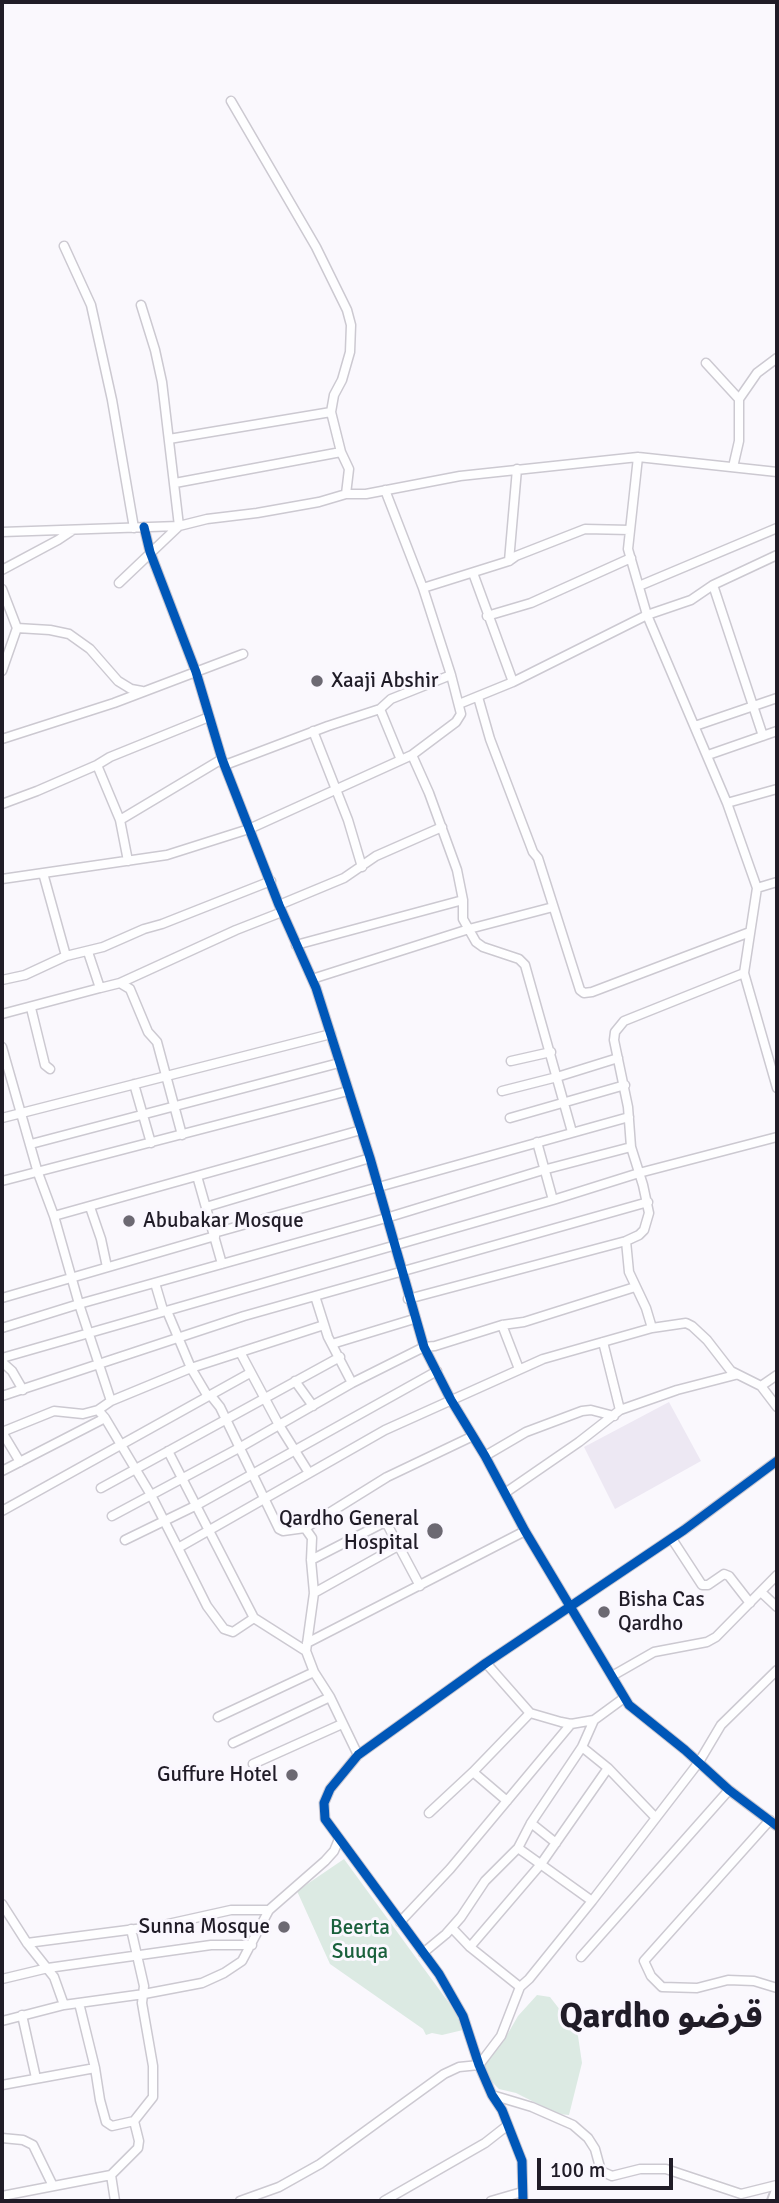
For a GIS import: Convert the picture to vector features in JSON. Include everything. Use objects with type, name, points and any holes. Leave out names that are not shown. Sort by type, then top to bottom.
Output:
[{"type":"main road","points":[[775,2201],[777,2193]]},
{"type":"street","points":[[231,101],[316,247],[347,310],[351,325],[350,352],[342,380],[334,395],[331,412],[341,452],[349,469],[346,494]]},
{"type":"street","points":[[64,246],[91,305],[112,400],[134,528]]},
{"type":"street","points":[[141,305],[160,371],[179,526]]},
{"type":"street","points":[[733,467],[738,442],[738,399],[757,373],[777,358]]},
{"type":"street","points":[[706,363],[738,399]]},
{"type":"street","points":[[169,439],[331,412]]},
{"type":"street","points":[[175,483],[341,452]]},
{"type":"street","points":[[638,457],[628,549],[647,615],[708,755],[757,888],[744,973],[777,1088]]},
{"type":"street","points":[[2,532],[179,526],[207,519],[319,502],[346,494],[366,494],[460,476],[638,457],[777,472]]},
{"type":"street","points":[[509,561],[517,469]]},
{"type":"street","points":[[2,878],[167,855],[249,829],[412,755],[460,719],[452,675],[423,588],[385,490]]},
{"type":"street","points":[[119,583],[179,526]]},
{"type":"street","points":[[144,527],[150,552],[196,672],[224,762],[280,909],[312,979],[331,1034],[370,1158],[424,1348],[525,1531],[624,1698],[641,1716],[699,1762],[729,1790],[774,1823],[644,1961],[651,1976],[662,1987],[697,1988],[728,1980],[754,1981],[777,1988]]},
{"type":"street","points":[[639,586],[777,528]]},
{"type":"street","points":[[423,588],[509,561],[585,529],[630,530]]},
{"type":"street","points":[[2,570],[73,530]]},
{"type":"street","points":[[459,704],[513,682],[647,615],[691,600],[713,584],[777,555]]},
{"type":"street","points":[[487,616],[531,603],[631,558]]},
{"type":"street","points":[[473,573],[513,682]]},
{"type":"street","points":[[713,584],[764,736]]},
{"type":"street","points":[[2,589],[17,628],[2,671]]},
{"type":"street","points":[[17,628],[69,634],[90,649],[118,681],[131,689],[144,691]]},
{"type":"street","points":[[2,739],[114,703],[243,654]]},
{"type":"street","points":[[120,820],[224,762],[380,709],[395,696],[452,675]]},
{"type":"street","points":[[478,697],[533,852],[538,858],[579,987],[584,993],[750,932]]},
{"type":"street","points":[[695,726],[777,698]]},
{"type":"street","points":[[380,709],[401,760]]},
{"type":"street","points":[[2,804],[37,792],[110,757],[209,717]]},
{"type":"street","points":[[313,731],[362,867]]},
{"type":"street","points":[[708,755],[777,731]]},
{"type":"street","points":[[412,755],[457,870],[463,900],[462,915],[469,929],[476,942],[483,947],[519,960],[525,965],[572,1132]]},
{"type":"street","points":[[97,765],[120,820],[128,861]]},
{"type":"street","points":[[727,803],[777,789]]},
{"type":"street","points":[[2,1014],[120,983],[344,878],[376,856],[442,827]]},
{"type":"street","points":[[43,873],[66,956]]},
{"type":"street","points":[[2,980],[25,975],[66,956],[88,952],[271,881]]},
{"type":"street","points":[[757,888],[777,882]]},
{"type":"street","points":[[296,945],[463,900]]},
{"type":"street","points":[[312,979],[469,929],[553,907]]},
{"type":"street","points":[[88,952],[100,988]]},
{"type":"street","points":[[408,1299],[626,1241],[644,1230],[649,1213],[648,1202],[631,1147],[625,1085],[614,1040],[615,1032],[624,1021],[744,973]]},
{"type":"street","points":[[120,983],[130,989],[148,1032],[157,1042],[182,1135]]},
{"type":"street","points":[[31,1008],[45,1065],[50,1069]]},
{"type":"street","points":[[2,1118],[331,1034]]},
{"type":"street","points":[[2,1047],[38,1173],[54,1216],[111,1401]]},
{"type":"street","points":[[511,1062],[551,1052]]},
{"type":"street","points":[[502,1091],[618,1058]]},
{"type":"street","points":[[31,1144],[339,1063]]},
{"type":"street","points":[[134,1084],[151,1143]]},
{"type":"street","points":[[510,1118],[625,1085]]},
{"type":"street","points":[[2,1181],[348,1091]]},
{"type":"street","points":[[2,1298],[214,1234],[629,1117]]},
{"type":"street","points":[[54,1216],[361,1130]]},
{"type":"street","points":[[23,1390],[2,1360],[639,1173],[777,1137]]},
{"type":"street","points":[[537,1142],[553,1200]]},
{"type":"street","points":[[2,1328],[543,1170],[631,1147]]},
{"type":"street","points":[[206,1208],[370,1158]]},
{"type":"street","points":[[197,1175],[222,1264]]},
{"type":"street","points":[[2,1396],[315,1296],[648,1202]]},
{"type":"street","points":[[90,1207],[107,1267]]},
{"type":"street","points":[[626,1241],[629,1272],[652,1328]]},
{"type":"street","points":[[155,1283],[191,1368],[207,1395],[215,1400],[279,1529],[283,1531],[305,1528],[387,1477],[473,1436]]},
{"type":"street","points":[[112,1516],[352,1383],[424,1348],[502,1325],[524,1322],[635,1287]]},
{"type":"street","points":[[315,1296],[332,1344],[352,1383]]},
{"type":"street","points":[[332,1344],[414,1319]]},
{"type":"street","points":[[178,1548],[385,1430],[543,1359],[652,1328],[678,1323],[692,1326],[735,1375],[761,1386],[777,1407]]},
{"type":"street","points":[[20,1462],[2,1432],[54,1411],[83,1414],[98,1410],[111,1401],[191,1368],[324,1325]]},
{"type":"street","points":[[502,1325],[519,1369]]},
{"type":"street","points":[[603,1342],[617,1413]]},
{"type":"street","points":[[240,1352],[264,1399],[309,1473]]},
{"type":"street","points":[[101,1488],[340,1357]]},
{"type":"street","points":[[125,1540],[166,1522],[437,1371]]},
{"type":"street","points":[[2,1511],[250,1373]]},
{"type":"street","points":[[505,1493],[617,1413],[677,1390],[735,1375]]},
{"type":"street","points":[[761,1386],[777,1375]]},
{"type":"street","points":[[295,1381],[313,1406]]},
{"type":"street","points":[[98,1410],[151,1494],[207,1606],[224,1629],[233,1632],[254,1618]]},
{"type":"street","points":[[485,1456],[520,1435],[582,1411],[617,1413]]},
{"type":"street","points":[[2,1471],[105,1418]]},
{"type":"street","points":[[168,1451],[254,1618],[306,1647]]},
{"type":"street","points":[[523,2201],[522,2161],[502,2109],[492,2095],[479,2065],[463,2016],[439,1974],[325,1819],[324,1803],[330,1789],[358,1755],[486,1663],[671,1539],[777,1461]]},
{"type":"street","points":[[311,1560],[381,1524],[387,1524],[420,1586]]},
{"type":"street","points":[[305,1528],[312,1538],[314,1593],[306,1647],[314,1672],[358,1755]]},
{"type":"street","points":[[306,1647],[525,1531]]},
{"type":"street","points":[[671,1539],[702,1585],[708,1586],[724,1574],[729,1576],[750,1602]]},
{"type":"street","points":[[314,1593],[398,1546]]},
{"type":"street","points":[[612,1676],[654,1652],[707,1642],[716,1637],[777,1575]]},
{"type":"street","points":[[761,1592],[777,1607]]},
{"type":"street","points":[[486,1663],[530,1713],[571,1724],[594,1720],[624,1698]]},
{"type":"street","points":[[240,2201],[279,2188],[320,2164],[444,2074],[459,2067],[479,2065],[501,2036],[520,1987],[592,1901],[699,1762],[721,1725],[777,1671]]},
{"type":"street","points":[[218,1717],[314,1672]]},
{"type":"street","points":[[233,1743],[330,1698]]},
{"type":"street","points":[[429,1813],[530,1713]]},
{"type":"street","points":[[424,1953],[452,1928],[485,1881],[518,1848],[582,1746],[594,1720]]},
{"type":"street","points":[[253,1764],[342,1724]]},
{"type":"street","points":[[400,1922],[450,1869],[571,1724]]},
{"type":"street","points":[[582,1746],[656,1816]]},
{"type":"street","points":[[470,1947],[541,1864],[608,1768]]},
{"type":"street","points":[[473,1772],[506,1801]]},
{"type":"street","points":[[581,1957],[729,1790]]},
{"type":"street","points":[[531,1824],[556,1843]]},
{"type":"street","points":[[2,2021],[64,2005],[144,1994],[202,1983],[213,1978],[242,1961],[269,1910],[325,1861],[339,1839]]},
{"type":"street","points":[[518,1848],[592,1901]]},
{"type":"street","points":[[2,1904],[27,1943],[54,1977],[64,2005]]},
{"type":"street","points":[[27,1943],[159,1926],[231,1910],[269,1910]]},
{"type":"street","points":[[452,1928],[470,1947],[520,1987]]},
{"type":"street","points":[[79,2003],[108,2125],[134,2121],[153,2096],[153,2066],[142,2003],[144,1986],[131,1929]]},
{"type":"street","points":[[2,1979],[48,1968],[211,1945],[251,1945]]},
{"type":"street","points":[[22,2015],[36,2078]]},
{"type":"street","points":[[2,2085],[95,2068]]},
{"type":"street","points":[[492,2095],[532,2107],[573,2125],[588,2138],[595,2149],[601,2171],[612,2176],[640,2169],[666,2169],[741,2194],[777,2185]]},
{"type":"street","points":[[2,2196],[111,2175],[138,2148],[134,2121]]},
{"type":"street","points":[[384,2201],[485,2143],[508,2125]]},
{"type":"street","points":[[2,2138],[23,2140],[33,2145],[53,2186]]},
{"type":"street","points":[[111,2175],[115,2201]]},
{"type":"street","points":[[491,2201],[522,2192]]},
{"type":"shaded area","points":[[669,1402],[701,1461],[615,1509],[584,1447]]},
{"type":"green space","name":"Beerta Suuqa","points":[[344,1859],[449,2003],[463,2030],[442,2035],[426,2035],[423,2029],[330,1964],[297,1891]]},
{"type":"green space","points":[[537,1995],[550,1997],[578,2036],[582,2063],[569,2115],[558,2114],[516,2093],[499,2089],[487,2077],[481,2063],[503,2042],[518,2016]]},
{"type":"cycle path","points":[[144,527],[150,552],[196,672],[222,759],[279,905],[316,988],[370,1158],[424,1347],[525,1531],[629,1705],[729,1790],[777,1826]]},
{"type":"cycle path","points":[[523,2201],[522,2161],[502,2110],[479,2065],[463,2016],[439,1974],[325,1819],[324,1803],[330,1789],[358,1755],[486,1663],[684,1530],[777,1461]]},
{"type":"place","name":"Xaaji Abshir","points":[[317,681]]},
{"type":"place","name":"Abubakar Mosque","points":[[129,1221]]},
{"type":"place","name":"Qardho General Hospital","points":[[435,1531]]},
{"type":"place","name":"Bisha Cas Qardho","points":[[604,1612]]},
{"type":"place","name":"Guffure Hotel","points":[[292,1775]]},
{"type":"place","name":"Sunna Mosque","points":[[284,1927]]},
{"type":"district","name":"Qardho قرضو","points":[[661,2018]]}]
